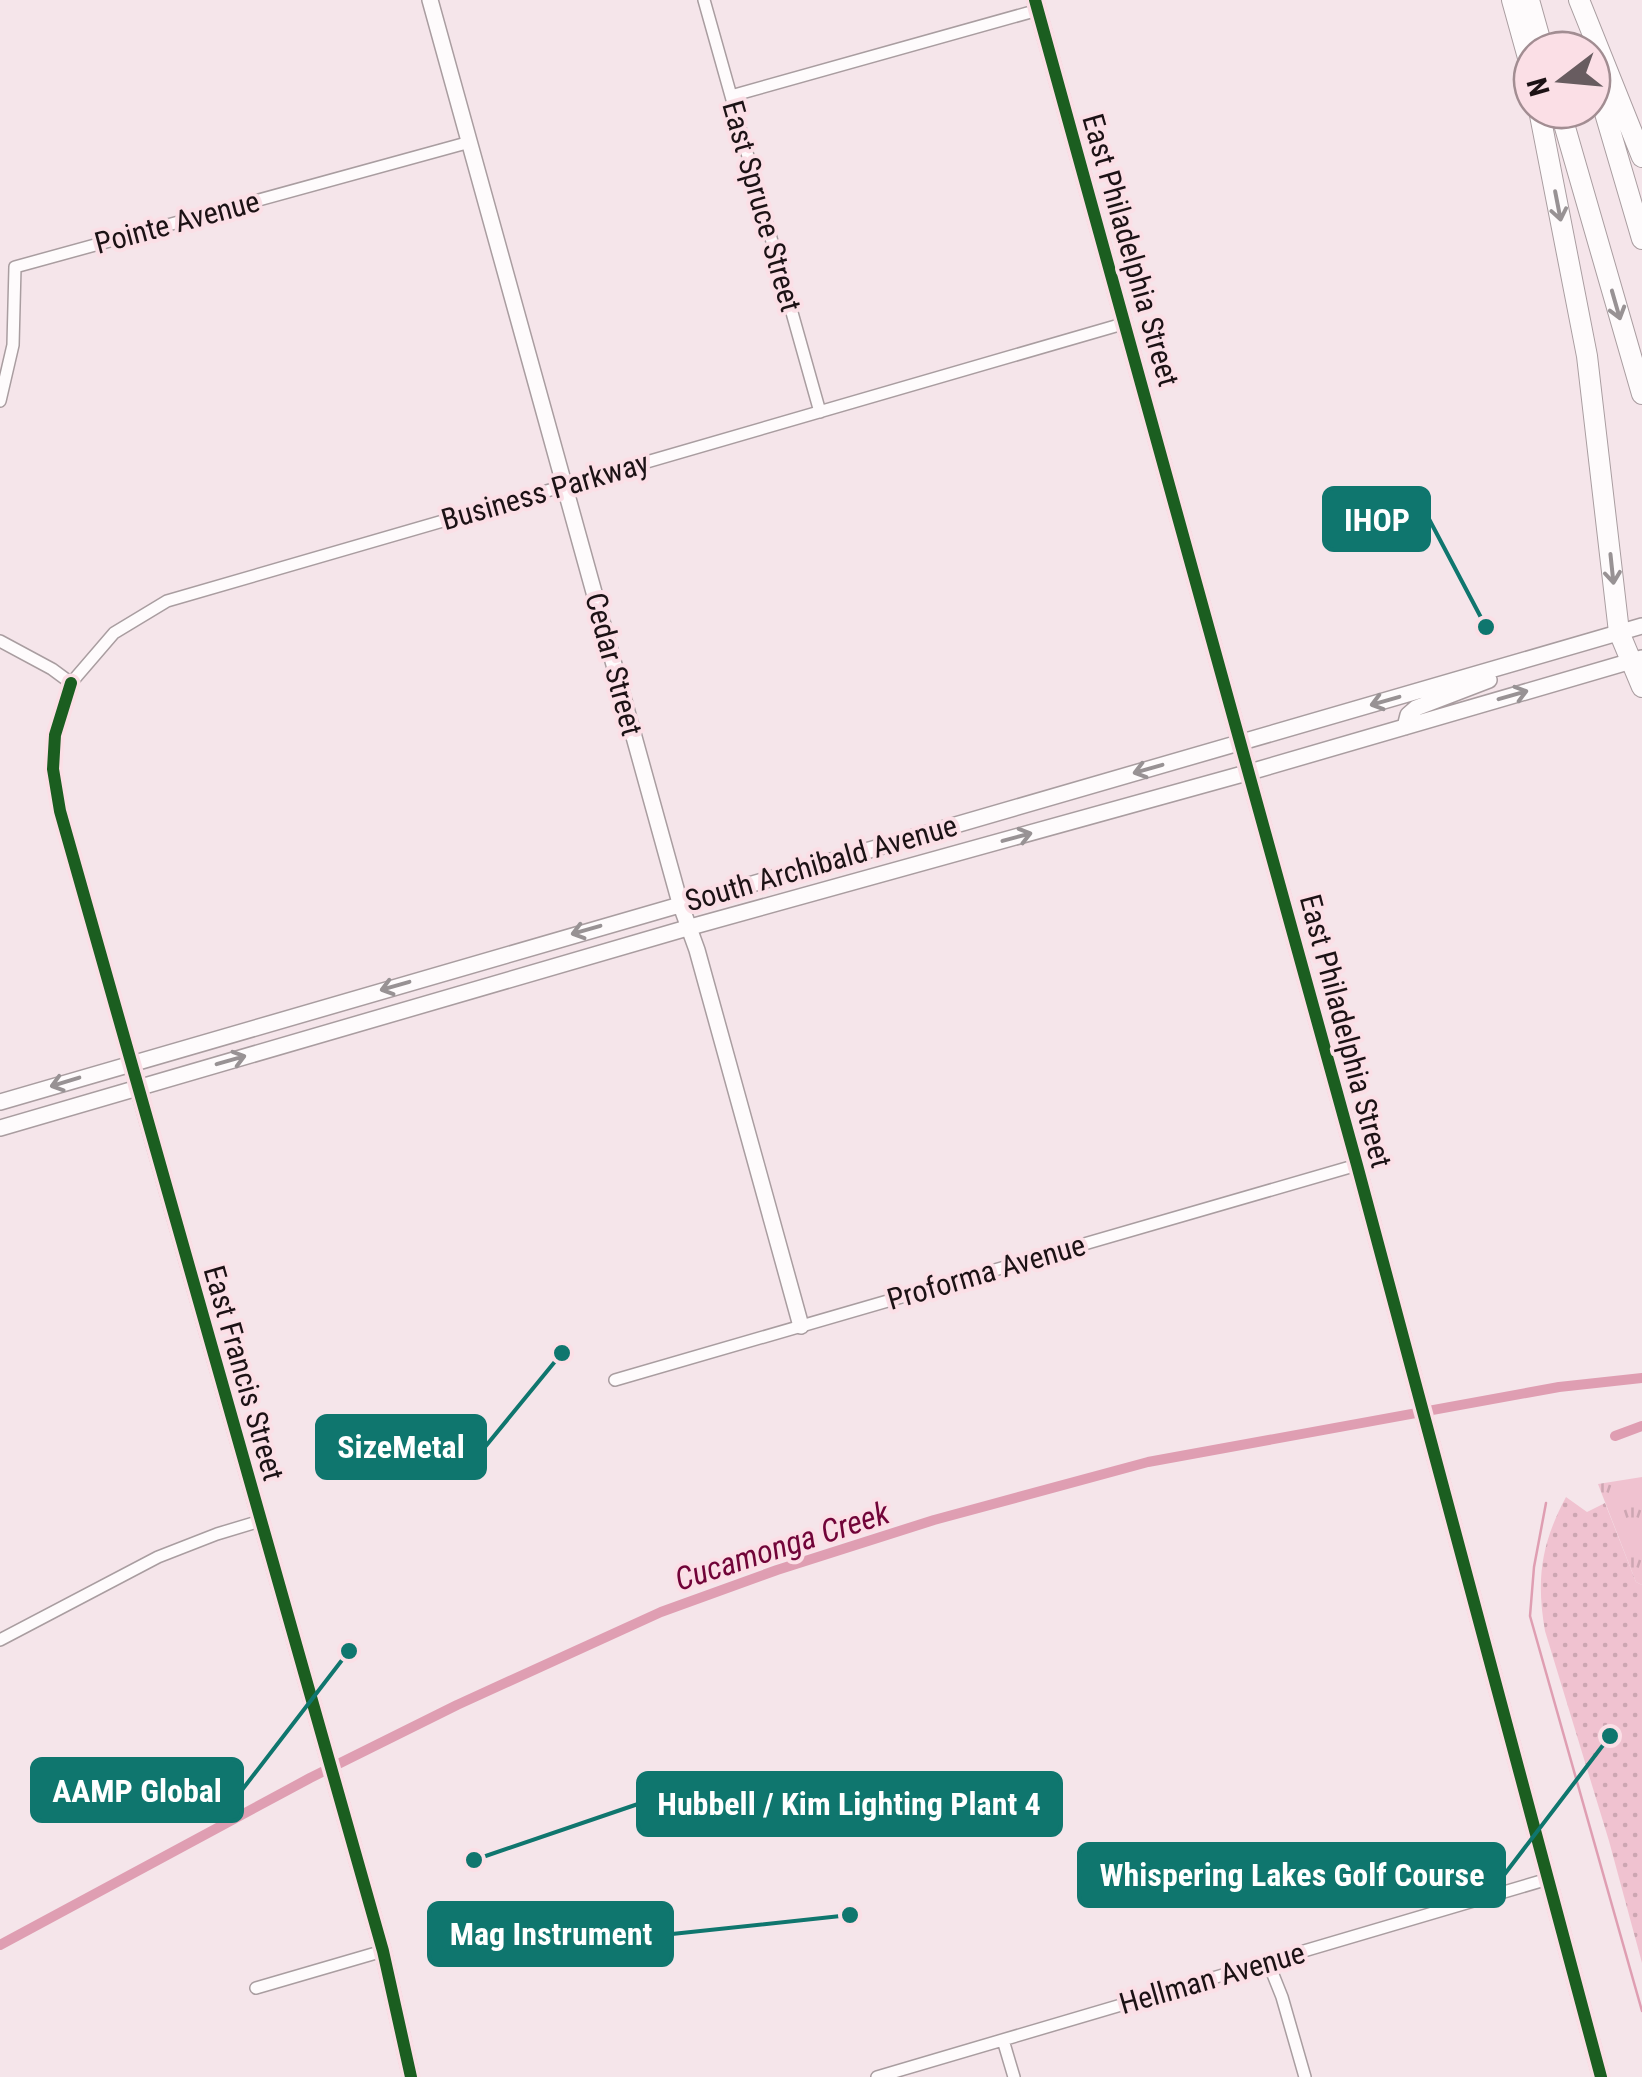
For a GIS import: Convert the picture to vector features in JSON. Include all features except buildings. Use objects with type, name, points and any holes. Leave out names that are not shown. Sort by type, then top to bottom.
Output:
[{"type":"highway","points":[[1512,0],[1520,30]]},
{"type":"highway","points":[[1529,0],[1537,30]]},
{"type":"highway","points":[[1576,0],[1582,30]]},
{"type":"highway","points":[[1576,0],[1642,157]]},
{"type":"highway","points":[[1544,130],[1587,356],[1619,632],[1636,660],[1642,687]]},
{"type":"highway","points":[[1566,130],[1642,394]]},
{"type":"highway","points":[[1610,130],[1642,239]]},
{"type":"street","name":"Cedar Street","points":[[430,0],[800,1326]]},
{"type":"street","name":"East Spruce Street","points":[[704,0],[820,412]]},
{"type":"street","points":[[731,96],[1037,5]]},
{"type":"street","name":"East Philadelphia Street","points":[[1037,5],[1358,1165],[1602,2077]]},
{"type":"street","name":"Pointe Avenue","points":[[0,400],[13,346],[15,267],[470,142]]},
{"type":"street","name":"Business Parkway","points":[[71,683],[114,632],[166,601],[1126,323]]},
{"type":"street","name":"South Archibald Avenue","points":[[0,1102],[1642,626]]},
{"type":"street","points":[[0,641],[52,668],[71,683]]},
{"type":"street","points":[[1405,726],[1408,714],[1416,708],[1546,654]]},
{"type":"street","name":"South Archibald Avenue","points":[[0,1128],[687,928],[1636,660]]},
{"type":"street","name":"East Francis Street","points":[[71,683],[56,734],[53,770],[60,811],[383,1951],[411,2077]]},
{"type":"street","name":"Proforma Avenue","points":[[616,1380],[1358,1165]]},
{"type":"street","points":[[0,1640],[158,1557],[260,1521]]},
{"type":"street","name":"Hellman Avenue","points":[[877,2077],[1548,1879]]},
{"type":"street","points":[[256,1988],[383,1951]]},
{"type":"street","points":[[1268,1962],[1306,2077]]},
{"type":"street","points":[[1004,2040],[1014,2077]]},
{"type":"green space","points":[[1642,1477],[1642,1585],[1636,1582],[1598,1484]]},
{"type":"green space","points":[[1566,1497],[1587,1512],[1605,1503],[1636,1582],[1642,1585],[1642,1963],[1545,1631],[1543,1562],[1551,1530]]},
{"type":"waterway","name":"Cucamonga Creek","points":[[0,1945],[310,1778],[457,1705],[661,1612],[777,1570],[934,1520],[1148,1462],[1559,1387],[1642,1378]]},
{"type":"waterway","name":"Cucamonga Creek","points":[[1615,1436],[1642,1426]]},
{"type":"waterway","points":[[1546,1503],[1530,1616],[1642,2011]]},
{"type":"cycle path","points":[[1035,0],[1357,1165],[1601,2077]]},
{"type":"cycle path","points":[[71,683],[55,735],[53,769],[60,811],[383,1951],[411,2077]]},
{"type":"place","name":"IHOP","points":[[1486,627]]},
{"type":"place","name":"SizeMetal","points":[[562,1353]]},
{"type":"place","name":"AAMP Global","points":[[349,1651]]},
{"type":"place","name":"Whispering Lakes Golf Course","points":[[1610,1736]]},
{"type":"place","name":"Hubbell / Kim Lighting Plant 4","points":[[474,1860]]},
{"type":"place","name":"Mag Instrument","points":[[850,1915]]}]
